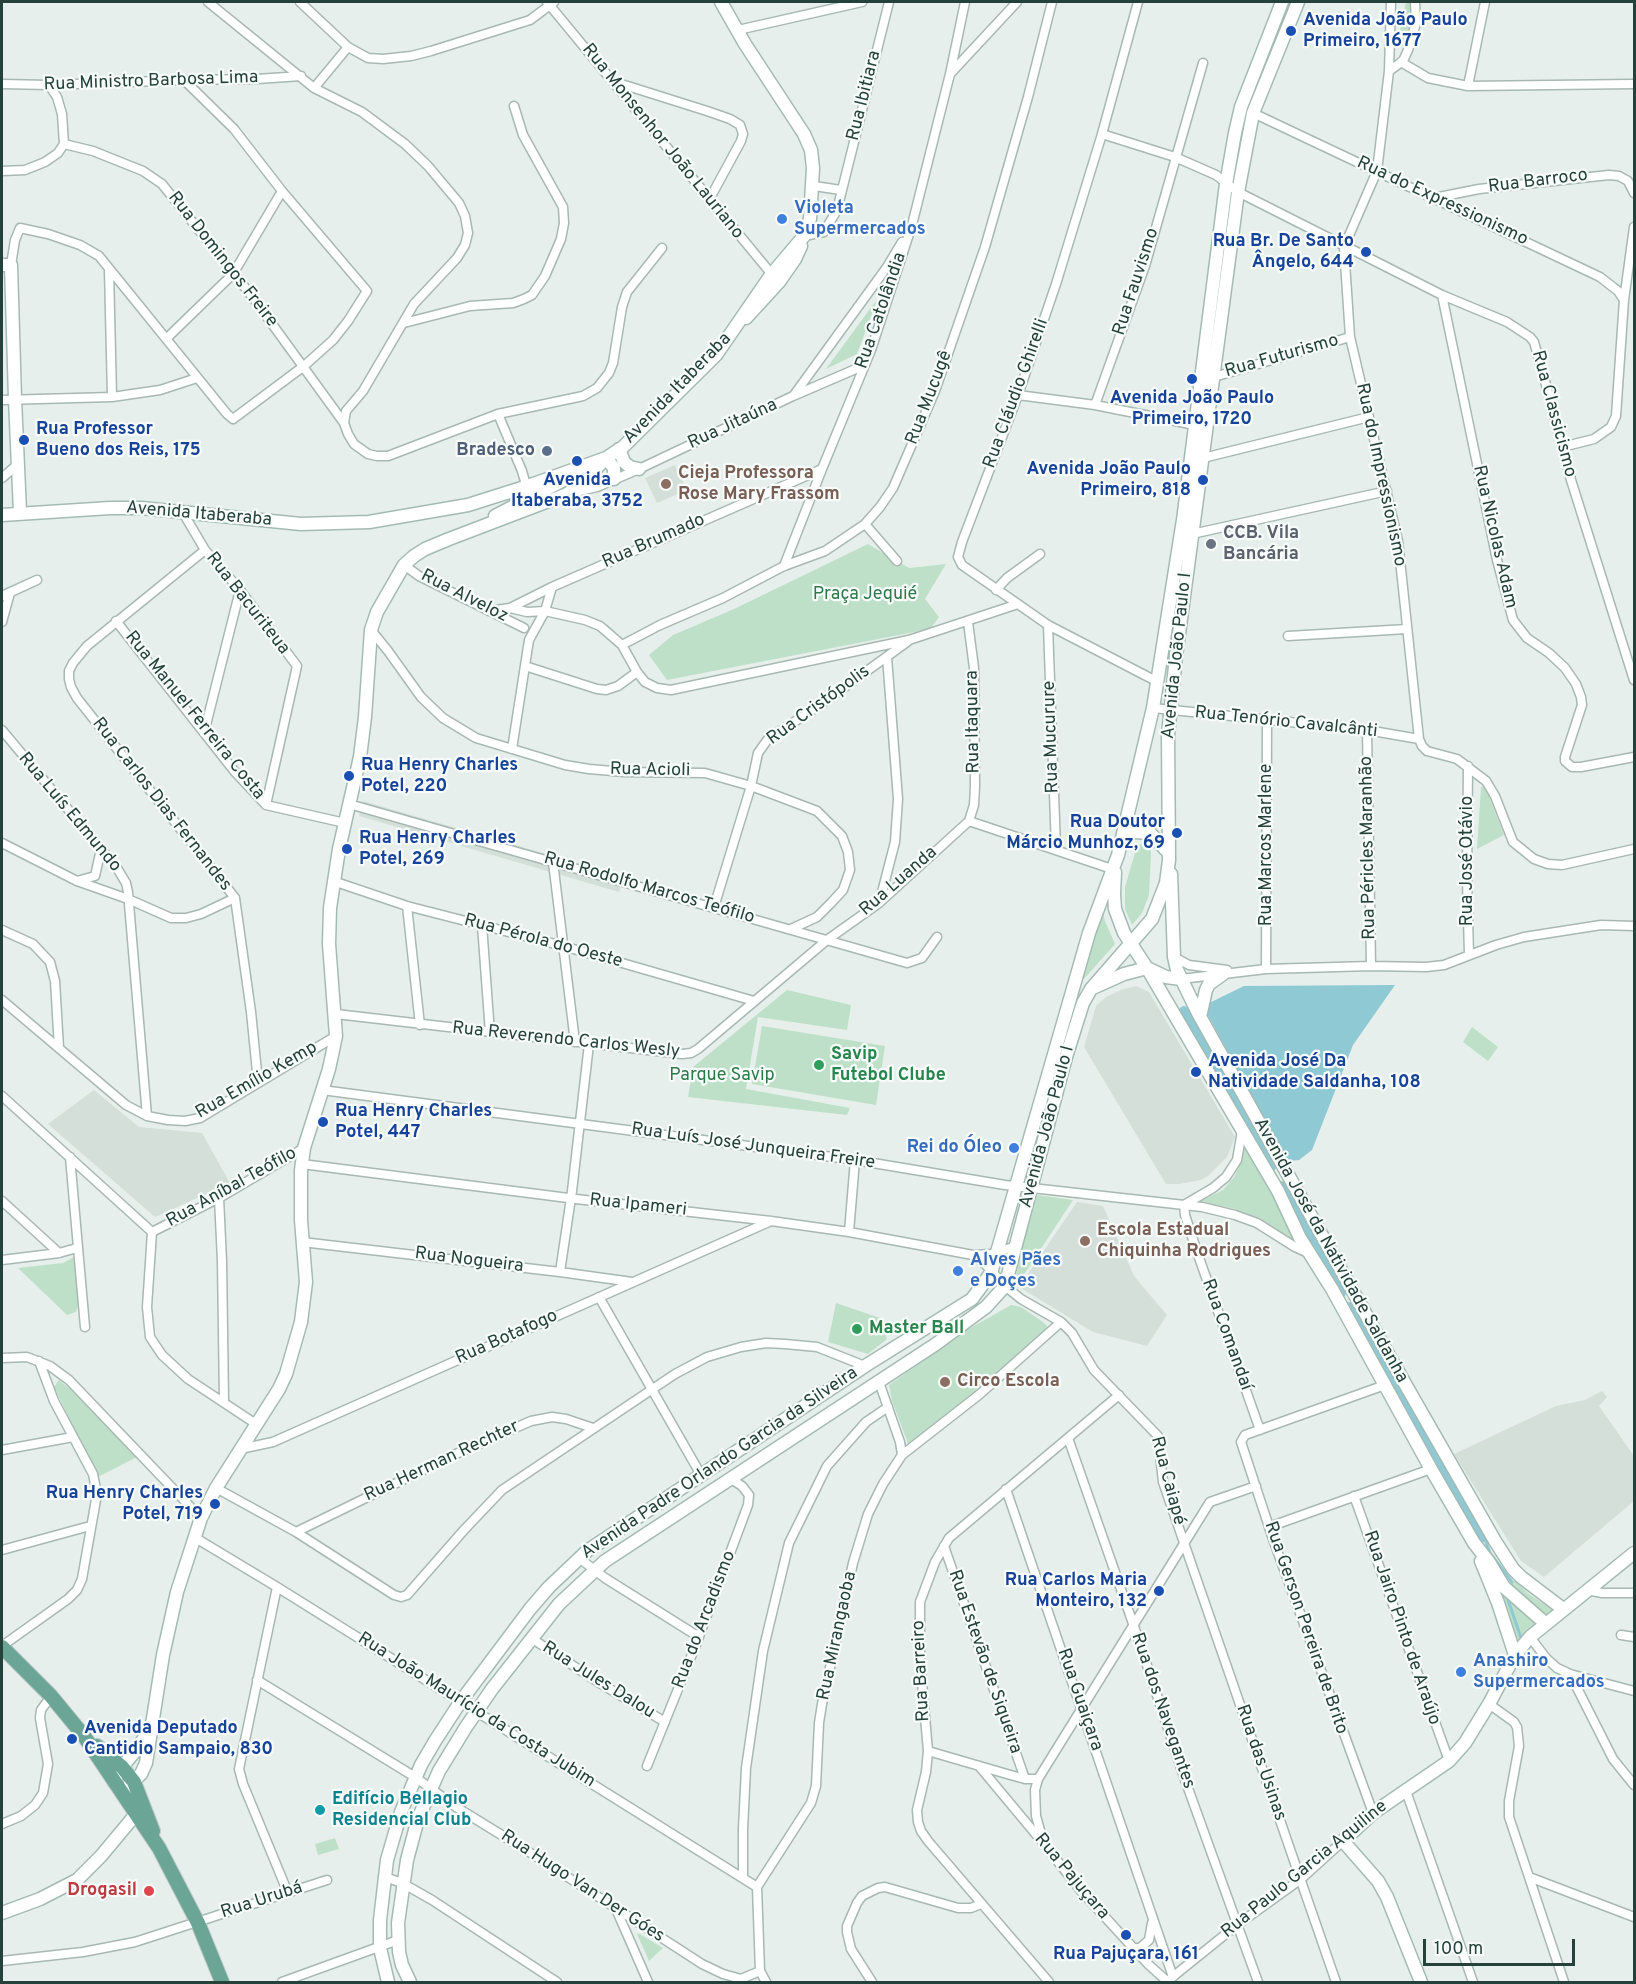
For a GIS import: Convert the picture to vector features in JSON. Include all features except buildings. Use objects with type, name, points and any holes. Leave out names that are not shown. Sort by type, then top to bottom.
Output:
[{"type":"main road","name":"Avenida Itaberaba","points":[[2,515],[110,508],[182,511],[269,522],[335,524],[402,518],[528,492],[606,458],[619,449],[716,355],[746,309],[775,278],[804,236],[810,219],[814,186],[811,150],[804,134],[721,2]]},
{"type":"main road","name":"Avenida João Paulo I","points":[[991,1273],[1089,933],[1118,855],[1153,708],[1177,566],[1226,184],[1238,118],[1282,2]]},
{"type":"main road","name":"Avenida João Paulo I","points":[[1005,1286],[1069,1047],[1083,1003],[1091,989],[1152,919],[1166,883],[1169,856],[1170,711],[1238,192],[1253,113],[1298,2]]},
{"type":"main road","points":[[1253,113],[1250,108],[1251,93],[1259,59]]},
{"type":"main road","points":[[6,265],[21,512]]},
{"type":"main road","points":[[619,449],[621,459],[627,465],[639,469]]},
{"type":"main road","name":"Avenida Itaberaba","points":[[468,505],[502,511],[524,511],[567,494],[583,482],[606,458]]},
{"type":"main road","points":[[606,458],[614,468],[614,479]]},
{"type":"main road","points":[[477,528],[528,492]]},
{"type":"main road","points":[[118,1787],[134,1782],[146,1763],[163,1655],[177,1592],[201,1518],[216,1488],[279,1389],[286,1374],[301,1322],[306,1282],[302,1242],[302,1164],[304,1148],[329,1069],[336,1036],[329,926],[333,881],[360,757],[371,630],[376,612],[404,565],[425,549],[524,511]]},
{"type":"main road","points":[[1124,833],[1151,834],[1169,856]]},
{"type":"main road","name":"Avenida José da Natividade Saldanha","points":[[1118,855],[1114,878],[1115,909],[1131,944],[1278,1191],[1300,1238],[1474,1543],[1504,1587],[1546,1623]]},
{"type":"main road","name":"Avenida José da Natividade Saldanha","points":[[1169,856],[1174,957],[1180,979],[1384,1347],[1495,1541],[1514,1569],[1563,1610]]},
{"type":"main road","points":[[1091,989],[1147,968],[1166,977],[1180,979]]},
{"type":"main road","points":[[1199,1015],[1209,984],[1223,974]]},
{"type":"main road","points":[[1169,1007],[1174,998],[1180,997],[1188,1002],[1199,1015]]},
{"type":"main road","name":"Avenida Padre Orlando Garcia da Silveira","points":[[388,1983],[380,1948],[380,1920],[385,1877],[393,1837],[415,1777],[422,1761],[461,1701],[549,1587],[586,1551],[865,1366],[972,1299],[991,1273]]},
{"type":"main road","name":"Avenida Padre Orlando Garcia da Silveira","points":[[410,1983],[402,1965],[398,1940],[402,1883],[411,1844],[431,1789],[477,1711],[559,1604],[605,1561],[936,1344],[986,1307],[1005,1286]]},
{"type":"main road","points":[[1474,1543],[1498,1603],[1515,1655]]},
{"type":"main road","name":"Rua Paulo Garcia Aquiline","points":[[1343,1841],[1373,1813],[1449,1761],[1465,1743],[1515,1655],[1530,1637],[1635,1553]]},
{"type":"main road","points":[[2,1647],[51,1696],[84,1736],[159,1848],[198,1923],[217,1981]]},
{"type":"main road","points":[[118,1787],[122,1767],[152,1725]]},
{"type":"main road","points":[[84,1736],[122,1767],[134,1782],[159,1848]]},
{"type":"main road","points":[[2,1913],[40,1899],[77,1880],[101,1856],[136,1814]]},
{"type":"main road","points":[[1343,1841],[1378,1881],[1387,1897],[1421,1983]]},
{"type":"street","points":[[208,2],[314,87],[362,112],[405,144],[428,166],[459,202],[465,216],[468,233],[461,252],[414,304],[363,391],[346,411],[344,423]]},
{"type":"street","points":[[300,2],[356,53],[375,58],[411,56],[530,20],[551,3]]},
{"type":"street","points":[[738,30],[862,2]]},
{"type":"street","name":"Rua Ibitiara","points":[[804,236],[824,232],[837,210],[889,2]]},
{"type":"street","points":[[950,74],[965,2]]},
{"type":"street","name":"Rua Catolândia","points":[[784,566],[865,365],[912,225],[950,74],[1017,2]]},
{"type":"street","name":"Rua Mucugê","points":[[622,645],[660,625],[723,598],[784,566],[825,551],[865,524],[893,488],[939,381],[985,247],[1028,97],[1052,2]]},
{"type":"street","name":"Rua Cláudio Ghirelli","points":[[1138,2],[1102,134],[1056,284],[958,557],[962,566],[1048,625],[1158,682]]},
{"type":"street","points":[[1344,247],[1377,171],[1389,71],[1391,2]]},
{"type":"street","points":[[1389,71],[1401,62],[1408,50],[1416,23],[1415,2]]},
{"type":"street","points":[[1468,86],[1485,2]]},
{"type":"street","name":"Rua Monsenhor João Lauriano","points":[[551,3],[775,278]]},
{"type":"street","points":[[314,87],[348,47]]},
{"type":"street","points":[[1401,62],[1428,78],[1468,86],[1635,84]]},
{"type":"street","name":"Rua Fauvismo","points":[[1095,405],[1145,266],[1203,63]]},
{"type":"street","name":"Rua Ministro Barbosa Lima","points":[[2,84],[49,85],[301,76]]},
{"type":"street","points":[[6,265],[20,228],[48,234],[80,245],[99,256],[233,419],[304,366],[333,340],[367,291],[282,191],[234,129],[184,80]]},
{"type":"street","points":[[615,82],[707,111],[740,125],[743,134],[741,141],[710,200]]},
{"type":"street","points":[[2,171],[25,170],[45,162],[58,153],[64,144],[62,114],[57,98],[49,85]]},
{"type":"street","points":[[404,323],[470,306],[513,303],[532,295],[545,276],[561,239],[564,223],[563,207],[523,135],[514,106]]},
{"type":"street","name":"Rua do Expressionismo","points":[[1253,113],[1600,277],[1618,291],[1624,300]]},
{"type":"street","name":"Rua Classicismo","points":[[1102,134],[1175,157],[1216,175],[1238,192],[1344,247],[1442,295],[1507,322],[1534,342],[1586,532],[1635,680]]},
{"type":"street","name":"Rua Domingos Freire","points":[[64,144],[93,152],[143,171],[162,184],[304,366],[344,423],[354,444],[368,454],[377,456],[388,456],[498,414],[583,396],[597,388],[614,363],[622,307],[627,292],[662,248]]},
{"type":"street","name":"Rua Barroco","points":[[1434,198],[1479,189],[1609,175],[1619,176],[1628,181],[1635,193]]},
{"type":"street","points":[[814,186],[842,190]]},
{"type":"street","points":[[167,338],[233,274],[282,191]]},
{"type":"street","points":[[793,396],[887,267],[912,225]]},
{"type":"street","points":[[1562,447],[1590,441],[1606,431],[1616,416],[1624,300],[1635,227]]},
{"type":"street","name":"Rua do Impressionismo","points":[[1344,247],[1350,337],[1398,542],[1419,739]]},
{"type":"street","points":[[109,268],[112,398]]},
{"type":"street","name":"Rua Nicolas Adam","points":[[1442,295],[1494,548],[1513,620],[1527,638],[1549,652],[1565,668],[1576,684],[1582,705],[1565,761],[1572,766],[1590,766],[1635,757]]},
{"type":"street","name":"Rua Futurismo","points":[[1214,377],[1350,337]]},
{"type":"street","name":"Rua Jitaúna","points":[[567,494],[597,487],[639,469],[793,396],[865,365]]},
{"type":"street","points":[[2,400],[112,398],[160,390],[197,378]]},
{"type":"street","points":[[1018,395],[1095,405],[1195,424]]},
{"type":"street","points":[[498,414],[528,492]]},
{"type":"street","points":[[1203,458],[1369,417]]},
{"type":"street","points":[[2,478],[18,464]]},
{"type":"street","name":"Rua Brumado","points":[[489,611],[510,608],[552,587],[822,469]]},
{"type":"street","points":[[1192,534],[1387,491]]},
{"type":"street","name":"Rua Bacuriteua","points":[[182,511],[205,550],[240,590],[297,666],[266,805]]},
{"type":"street","points":[[865,524],[897,561]]},
{"type":"street","name":"Rua Carlos Dias Fernandes","points":[[205,550],[87,646],[69,671],[71,687],[235,898],[258,1082]]},
{"type":"street","points":[[996,590],[1007,578],[1040,554]]},
{"type":"street","name":"Rua Alveloz","points":[[404,565],[419,576],[524,628]]},
{"type":"street","points":[[2,622],[6,595],[37,580]]},
{"type":"street","points":[[512,749],[530,640],[545,611],[552,587]]},
{"type":"street","points":[[204,733],[240,590]]},
{"type":"street","points":[[622,645],[645,682],[657,688],[671,690],[909,640],[1018,604]]},
{"type":"street","name":"Rua Alveloz","points":[[510,608],[527,612],[545,611],[585,620],[600,626],[622,645]]},
{"type":"street","name":"Rua Alveloz","points":[[510,608],[530,640]]},
{"type":"street","name":"Rua Manuel Ferreira Costa","points":[[116,621],[235,772],[266,805],[345,823]]},
{"type":"street","name":"Rua Itaquara","points":[[968,622],[974,668],[975,786],[974,805],[969,821]]},
{"type":"street","name":"Rua Mucurure","points":[[1048,625],[1056,849]]},
{"type":"street","points":[[1288,636],[1407,629]]},
{"type":"street","name":"Rua Acioli","points":[[371,630],[421,697],[443,718],[476,738],[565,765],[589,769],[705,773],[750,786],[817,811],[842,836],[848,852],[850,870],[843,890],[817,917],[791,929]]},
{"type":"street","name":"Rua Cristópolis","points":[[714,908],[758,753],[768,739],[909,640]]},
{"type":"street","points":[[879,903],[891,865],[898,799],[887,657]]},
{"type":"street","points":[[525,666],[606,690],[618,686],[637,672]]},
{"type":"street","name":"Rua Tenório Cavalcânti","points":[[1153,708],[1367,730],[1419,739]]},
{"type":"street","name":"Rua Marcos Marlene","points":[[1266,969],[1267,721]]},
{"type":"street","name":"Rua Luís Edmundo","points":[[2,730],[102,849],[126,883],[147,1116]]},
{"type":"street","name":"Rua Péricles Maranhão","points":[[1367,730],[1371,966]]},
{"type":"street","points":[[1419,739],[1428,751],[1457,759],[1489,784],[1513,842],[1534,859],[1548,864],[1562,865],[1635,849]]},
{"type":"street","name":"Rua José Otávio","points":[[1468,766],[1468,955]]},
{"type":"street","name":"Rua Rodolfo Marcos Teófilo","points":[[350,804],[909,963],[922,958],[937,937]]},
{"type":"street","points":[[969,821],[1112,869]]},
{"type":"street","name":"Rua Luanda","points":[[827,940],[879,903],[969,821]]},
{"type":"street","points":[[2,843],[76,881],[128,899],[159,915],[178,918],[201,914],[235,898]]},
{"type":"street","points":[[76,881],[95,876],[102,849]]},
{"type":"street","points":[[553,862],[575,1042]]},
{"type":"street","name":"Rua Pérola do Oeste","points":[[333,881],[407,906],[563,946],[754,1001]]},
{"type":"street","points":[[407,906],[420,1025]]},
{"type":"street","points":[[482,925],[490,1033]]},
{"type":"street","points":[[1180,979],[1266,969],[1444,965],[1524,936],[1600,926],[1635,926]]},
{"type":"street","points":[[2,930],[33,944],[50,962],[55,981],[59,1048]]},
{"type":"street","name":"Rua Reverendo Carlos Wesly","points":[[336,1014],[589,1044],[691,1053],[827,940]]},
{"type":"street","points":[[1174,957],[1189,965],[1207,969],[1242,971]]},
{"type":"street","name":"Rua Emílio Kemp","points":[[2,1000],[126,1105],[147,1116],[177,1121],[200,1118],[336,1036]]},
{"type":"street","points":[[560,1272],[589,1044]]},
{"type":"street","name":"Rua Luís José Junqueira Freire","points":[[322,1090],[855,1160],[1031,1188],[1220,1210],[1257,1223],[1294,1247],[1311,1254]]},
{"type":"street","points":[[2,1096],[152,1233]]},
{"type":"street","points":[[1184,1205],[1213,1188],[1226,1177],[1237,1160],[1242,1130]]},
{"type":"street","name":"Rua Aníbal Teófilo","points":[[256,1424],[188,1379],[162,1355],[150,1337],[147,1307],[152,1233],[219,1198],[304,1148]]},
{"type":"street","points":[[70,1156],[85,1327]]},
{"type":"street","points":[[849,1232],[855,1160]]},
{"type":"street","name":"Rua Ipameri","points":[[302,1164],[771,1221],[849,1232],[973,1255],[990,1254],[1016,1246]]},
{"type":"street","points":[[219,1198],[224,1401]]},
{"type":"street","points":[[2,1201],[59,1253]]},
{"type":"street","name":"Rua Comandaí","points":[[1184,1205],[1197,1252],[1260,1430]]},
{"type":"street","name":"Rua Botafogo","points":[[240,1449],[273,1442],[771,1221]]},
{"type":"street","name":"Rua Nogueira","points":[[302,1242],[636,1282]]},
{"type":"street","points":[[2,1260],[59,1253],[77,1248]]},
{"type":"street","points":[[973,1255],[987,1266],[991,1273]]},
{"type":"street","name":"Rua Caiapé","points":[[991,1273],[1040,1311],[1061,1322],[1072,1333],[1094,1370],[1158,1436],[1163,1482],[1184,1544]]},
{"type":"street","points":[[599,1298],[701,1475]]},
{"type":"street","points":[[879,1382],[900,1442],[902,1455],[980,1394],[1061,1322]]},
{"type":"street","points":[[216,1488],[296,1532],[394,1595],[405,1596],[502,1490],[675,1374],[707,1357],[741,1347],[766,1343],[818,1347],[865,1366]]},
{"type":"street","points":[[2,1358],[27,1357],[50,1366],[69,1380],[201,1518]]},
{"type":"street","points":[[2,1647],[77,1590],[82,1579],[90,1526],[98,1494],[93,1474],[54,1401],[39,1361]]},
{"type":"street","points":[[1260,1430],[1385,1385]]},
{"type":"street","name":"Rua Barreiro","points":[[1049,1983],[921,1832],[917,1817],[928,1751],[920,1660],[920,1602],[935,1562],[949,1538],[1119,1395]]},
{"type":"street","points":[[743,1878],[746,1768],[763,1651],[789,1543],[827,1466],[866,1422],[888,1407]]},
{"type":"street","name":"Rua Herman Rechter","points":[[296,1532],[458,1453],[531,1421],[552,1417],[593,1428]]},
{"type":"street","name":"Rua Gerson Pereira de Brito","points":[[1260,1430],[1245,1435],[1241,1442],[1331,1702],[1373,1813]]},
{"type":"street","points":[[2,1450],[73,1437]]},
{"type":"street","name":"Rua dos Navegantes","points":[[1068,1438],[1184,1777],[1258,1983]]},
{"type":"street","name":"Rua Mirangaoba","points":[[757,1887],[811,1803],[816,1786],[821,1713],[853,1563],[863,1527],[872,1507],[902,1455]]},
{"type":"street","points":[[1269,1527],[1431,1469]]},
{"type":"street","name":"Rua do Arcadismo","points":[[647,1766],[699,1637],[748,1505],[749,1495],[742,1486],[731,1479]]},
{"type":"street","points":[[1044,1844],[1036,1816],[1035,1790],[1038,1779],[1210,1502],[1256,1486]]},
{"type":"street","name":"Rua Guaiçara","points":[[1006,1489],[1151,1911],[1170,1980]]},
{"type":"street","name":"Rua Jairo Pinto de Araújo","points":[[1354,1496],[1449,1761]]},
{"type":"street","points":[[2,1550],[90,1526]]},
{"type":"street","name":"Rua João Maurício da Costa Jubim","points":[[194,1537],[757,1887]]},
{"type":"street","name":"Rua das Usinas","points":[[1184,1544],[1336,1983]]},
{"type":"street","name":"Rua Estevão de Siqueira","points":[[944,1546],[1025,1779]]},
{"type":"street","points":[[579,1558],[699,1637]]},
{"type":"street","points":[[277,1587],[239,1762],[240,1776],[288,1893]]},
{"type":"street","points":[[1587,1590],[1602,1593],[1635,1593]]},
{"type":"street","points":[[1621,1635],[1635,1637]]},
{"type":"street","points":[[1530,1637],[1557,1668],[1570,1674],[1635,1691]]},
{"type":"street","name":"Rua Jules Dalou","points":[[531,1638],[665,1722]]},
{"type":"street","points":[[1570,1674],[1613,1759],[1635,1785]]},
{"type":"street","name":"Rua Hugo Van Der Góes","points":[[257,1680],[415,1777],[456,1807],[702,1964],[742,1981],[760,1971]]},
{"type":"street","points":[[2,1824],[21,1816],[35,1805],[43,1793],[48,1764],[40,1718],[41,1710],[51,1696]]},
{"type":"street","points":[[1489,1704],[1514,1722],[1517,1727],[1519,1746],[1509,1802],[1509,1817],[1564,1983]]},
{"type":"street","points":[[928,1751],[1025,1779],[1038,1779]]},
{"type":"street","name":"Rua Pajuçara","points":[[979,1766],[1082,1892],[1133,1948],[1170,1980]]},
{"type":"street","points":[[1406,1791],[1473,1983]]},
{"type":"street","name":"Rua Paulo Garcia Aquiline","points":[[1170,1980],[1237,1925],[1301,1878],[1343,1841]]},
{"type":"street","points":[[385,1877],[402,1883],[478,1929],[557,1983]]},
{"type":"street","points":[[1529,1877],[1635,1917]]},
{"type":"street","name":"Rua Urubá","points":[[2,1961],[113,1947],[198,1923],[327,1880]]},
{"type":"street","points":[[757,1887],[760,1971],[766,1983]]},
{"type":"street","points":[[872,1983],[851,1949],[847,1932],[856,1903],[862,1896],[885,1887],[958,1908],[971,1908],[981,1904]]},
{"type":"street","points":[[615,1908],[648,1983]]},
{"type":"street","name":"Rua Guaiçara","points":[[1133,1948],[1140,1948],[1149,1941],[1152,1934],[1151,1911]]},
{"type":"street","points":[[282,1983],[398,1940]]},
{"type":"shaded area","name":"Cieja Professora Rose Mary Frassom","points":[[675,465],[687,490],[657,503],[645,478]]},
{"type":"shaded area","points":[[363,801],[625,877],[619,892],[359,816]]},
{"type":"shaded area","points":[[1136,986],[1149,992],[1235,1137],[1227,1157],[1201,1180],[1166,1184],[1084,1047],[1096,1006],[1106,997]]},
{"type":"shaded area","points":[[94,1090],[139,1127],[202,1133],[230,1183],[155,1217],[48,1124]]},
{"type":"shaded area","name":"Escola Estadual Chiquinha Rodrigues","points":[[1077,1202],[1103,1206],[1134,1276],[1167,1315],[1147,1346],[1093,1332],[1019,1287]]},
{"type":"shaded area","points":[[1602,1391],[1607,1397],[1599,1406],[1634,1456],[1634,1501],[1544,1577],[1521,1561],[1454,1454],[1556,1406],[1585,1400]]},
{"type":"green space","points":[[1406,2],[1415,2],[1408,45],[1399,47],[1398,39]]},
{"type":"green space","points":[[877,300],[857,354],[826,369],[872,306]]},
{"type":"green space","name":"Praça Jequié","points":[[868,544],[909,568],[946,564],[925,599],[939,617],[930,629],[667,680],[649,655],[673,635],[734,609]]},
{"type":"green space","points":[[1485,786],[1504,835],[1477,849],[1481,787]]},
{"type":"green space","points":[[1144,842],[1150,847],[1151,853],[1149,895],[1142,913],[1132,925],[1125,909],[1125,887],[1137,846]]},
{"type":"green space","points":[[1101,903],[1105,921],[1115,944],[1084,979],[1079,977]]},
{"type":"green space","name":"Parque Savip","points":[[787,990],[851,1005],[847,1030],[758,1017],[746,1089],[850,1108],[847,1115],[688,1097],[693,1067]]},
{"type":"green space","name":"Savip Futebol Clube","points":[[762,1026],[885,1046],[876,1105],[752,1084]]},
{"type":"green space","points":[[1472,1027],[1498,1047],[1488,1061],[1463,1042]]},
{"type":"green space","points":[[1244,1142],[1281,1207],[1295,1241],[1253,1216],[1235,1209],[1199,1202],[1223,1190],[1234,1177],[1239,1167]]},
{"type":"green space","points":[[1037,1195],[1073,1200],[1017,1285],[1016,1277],[1021,1249]]},
{"type":"green space","points":[[74,1257],[79,1303],[76,1312],[67,1315],[18,1268],[63,1263]]},
{"type":"green space","name":"Master Ball","points":[[836,1303],[880,1318],[887,1339],[868,1354],[828,1342]]},
{"type":"green space","points":[[1011,1305],[1021,1307],[1048,1327],[1045,1339],[909,1446],[892,1401],[889,1385],[967,1330]]},
{"type":"green space","points":[[59,1380],[137,1457],[98,1477],[54,1387]]},
{"type":"green space","points":[[1515,1581],[1530,1595],[1556,1612],[1520,1644],[1498,1591],[1511,1599],[1508,1590]]},
{"type":"green space","points":[[335,1838],[339,1849],[318,1855],[315,1844]]},
{"type":"green space","points":[[637,1934],[663,1948],[649,1961]]},
{"type":"water","points":[[1395,985],[1353,1045],[1312,1150],[1299,1160],[1290,1161],[1283,1154],[1203,1006],[1244,986]]},
{"type":"waterway","points":[[1184,1011],[1271,1167]]},
{"type":"waterway","points":[[1281,1186],[1341,1293]]},
{"type":"waterway","points":[[1349,1307],[1484,1537]]},
{"type":"waterway","points":[[1484,1537],[1490,1553],[1512,1582]]},
{"type":"waterway","points":[[1506,1594],[1521,1638]]},
{"type":"place","name":"Avenida João Paulo Primeiro, 1677","points":[[1291,31]]},
{"type":"place","name":"Violeta Supermercados","points":[[782,219]]},
{"type":"place","name":"Rua Br. De Santo Ângelo, 644","points":[[1366,252]]},
{"type":"place","name":"Avenida João Paulo Primeiro, 1720","points":[[1192,379]]},
{"type":"place","name":"Rua Professor Bueno dos Reis, 175","points":[[24,440]]},
{"type":"place","name":"Bradesco","points":[[547,451]]},
{"type":"place","name":"Avenida Itaberaba, 3752","points":[[577,461]]},
{"type":"place","name":"Avenida João Paulo Primeiro, 818","points":[[1203,480]]},
{"type":"place","name":"Cieja Professora Rose Mary Frassom","points":[[666,484]]},
{"type":"place","name":"CCB. Vila Bancária","points":[[1211,544]]},
{"type":"place","name":"Rua Henry Charles Potel, 220","points":[[349,776]]},
{"type":"place","name":"Rua Doutor Márcio Munhoz, 69","points":[[1177,833]]},
{"type":"place","name":"Rua Henry Charles Potel, 269","points":[[347,849]]},
{"type":"place","name":"Savip Futebol Clube","points":[[819,1065]]},
{"type":"place","name":"Avenida José Da Natividade Saldanha, 108","points":[[1196,1072]]},
{"type":"place","name":"Rua Henry Charles Potel, 447","points":[[323,1122]]},
{"type":"place","name":"Rei do Óleo","points":[[1014,1148]]},
{"type":"place","name":"Escola Estadual Chiquinha Rodrigues","points":[[1085,1241]]},
{"type":"place","name":"Alves Pães e Doçes","points":[[958,1271]]},
{"type":"place","name":"Master Ball","points":[[857,1329]]},
{"type":"place","name":"Circo Escola","points":[[945,1382]]},
{"type":"place","name":"Rua Henry Charles Potel, 719","points":[[215,1504]]},
{"type":"place","name":"Rua Carlos Maria Monteiro, 132","points":[[1159,1591]]},
{"type":"place","name":"Anashiro Supermercados","points":[[1461,1672]]},
{"type":"place","name":"Avenida Deputado Cantidio Sampaio, 830","points":[[72,1739]]},
{"type":"place","name":"Edifício Bellagio Residencial Club","points":[[320,1810]]},
{"type":"place","name":"Drogasil","points":[[149,1891]]},
{"type":"place","name":"Rua Pajuçara, 161","points":[[1126,1935]]}]
